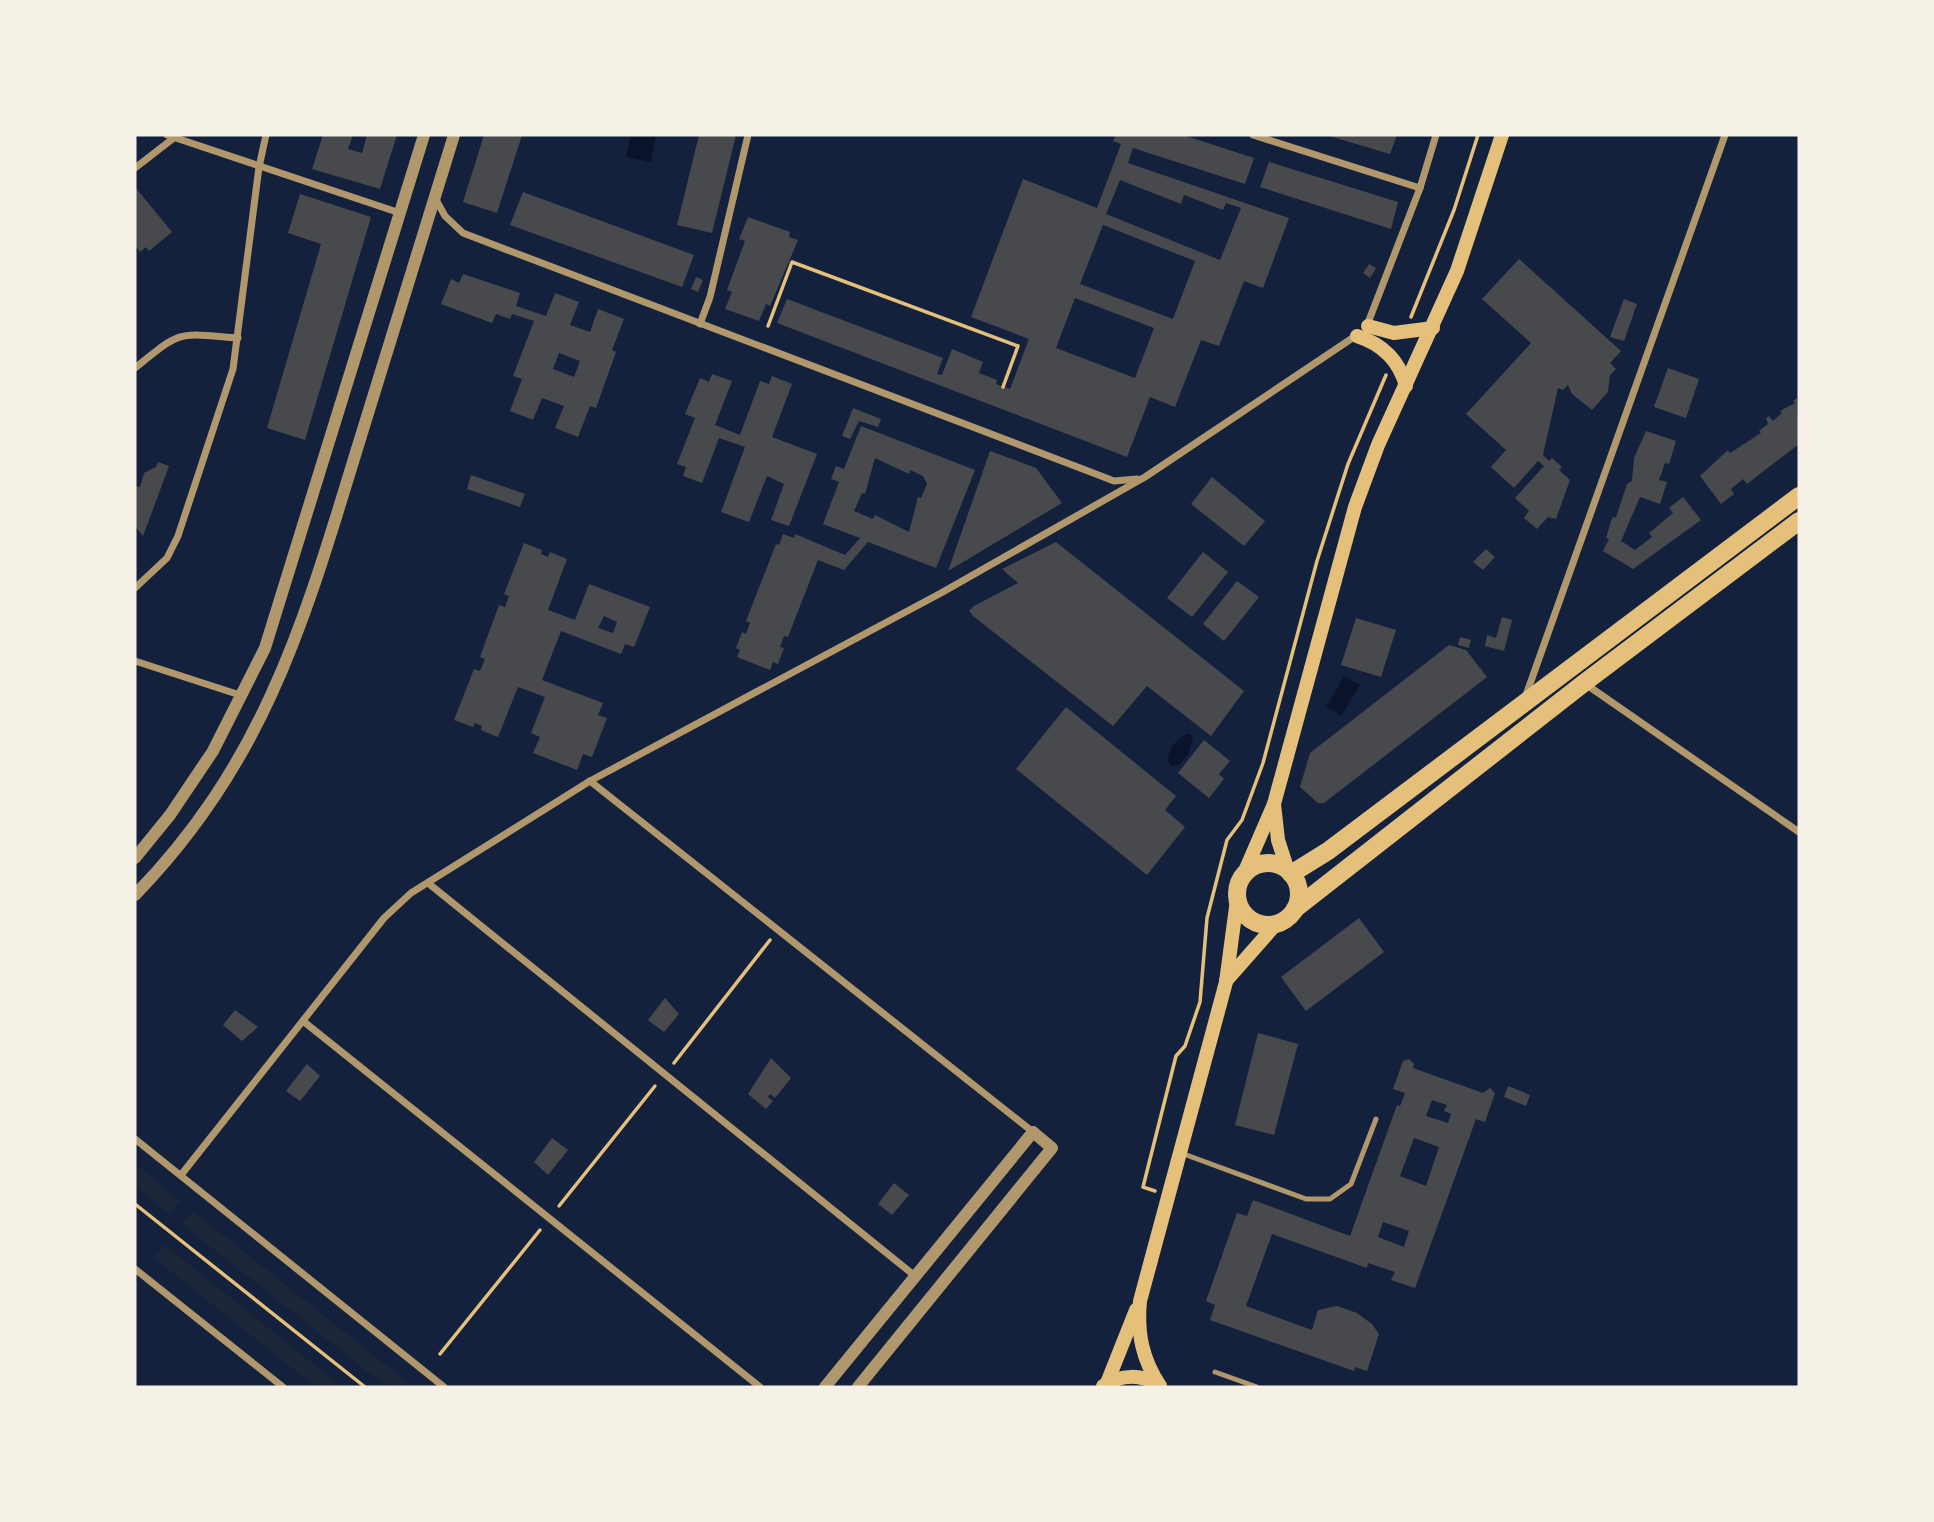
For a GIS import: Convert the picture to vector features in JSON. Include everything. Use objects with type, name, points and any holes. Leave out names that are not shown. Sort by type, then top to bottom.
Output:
[{"type":"main road","points":[[1161,1387],[1147,1365],[1139,1336],[1139,1310],[1226,982],[1242,878],[1274,804],[1355,507],[1378,445],[1457,271],[1502,135]]},
{"type":"main road","points":[[1362,331],[1394,333],[1433,328]]},
{"type":"main road","points":[[1362,331],[1391,355],[1406,386]]},
{"type":"main road","points":[[1290,873],[1328,850],[1799,496]]},
{"type":"main road","points":[[1226,982],[1276,924],[1584,682],[1799,521]]},
{"type":"main road","points":[[1274,804],[1279,840],[1298,891],[1295,909]]},
{"type":"main road","points":[[1242,878],[1252,868],[1265,863],[1290,873]]},
{"type":"main road","points":[[1237,900],[1244,913],[1252,920],[1265,925],[1276,924]]},
{"type":"main road","points":[[1105,1385],[1145,1284]]},
{"type":"main road","points":[[1105,1385],[1136,1377],[1161,1387]]},
{"type":"street","points":[[135,589],[167,558],[178,536],[233,369],[259,167],[266,135]]},
{"type":"street","points":[[135,858],[192,784],[243,696],[265,648],[424,135]]},
{"type":"street","points":[[135,895],[173,853],[224,784],[262,719],[285,670],[314,589],[454,135]]},
{"type":"street","points":[[700,324],[710,297],[748,135]]},
{"type":"street","points":[[1253,135],[1420,188]]},
{"type":"street","points":[[181,1175],[384,918],[428,883],[590,781],[941,593],[1145,477],[1362,331],[1420,188],[1436,135]]},
{"type":"street","points":[[1523,704],[1725,135]]},
{"type":"street","points":[[135,168],[171,136],[400,213]]},
{"type":"street","points":[[435,197],[445,216],[463,233],[1114,481],[1145,477]]},
{"type":"street","points":[[135,368],[173,337],[184,333],[238,338]]},
{"type":"street","points":[[135,661],[243,696]]},
{"type":"street","points":[[1584,682],[1799,832]]},
{"type":"street","points":[[590,781],[1052,1148],[858,1387]]},
{"type":"street","points":[[428,883],[915,1276]]},
{"type":"street","points":[[303,1021],[760,1387]]},
{"type":"street","points":[[825,1387],[1033,1132]]},
{"type":"street","points":[[135,1139],[444,1387]]},
{"type":"street","points":[[135,1269],[283,1387]]},
{"type":"lane","points":[[1181,1153],[1306,1199],[1330,1199],[1351,1184],[1376,1119]]},
{"type":"lane","points":[[1214,1372],[1257,1387]]},
{"type":"path","points":[[768,326],[792,262],[1018,346],[1003,387]]},
{"type":"path","points":[[674,1063],[778,930]]},
{"type":"path","points":[[559,1206],[655,1086]]},
{"type":"path","points":[[135,1204],[365,1387]]},
{"type":"path","points":[[440,1354],[540,1230]]},
{"type":"shaded area","points":[[631,135],[656,135],[651,162],[626,157]]},
{"type":"shaded area","points":[[1344,676],[1360,685],[1341,716],[1326,707]]},
{"type":"shaded area","points":[[1189,733],[1193,737],[1189,753],[1180,765],[1171,766],[1168,756],[1171,748]]},
{"type":"shaded area","points":[[135,1164],[180,1201],[170,1214],[135,1186]]},
{"type":"shaded area","points":[[193,1211],[407,1382],[402,1387],[387,1387],[182,1224]]},
{"type":"shaded area","points":[[165,1245],[342,1387],[316,1387],[154,1258]]},
{"type":"building","points":[[323,135],[353,135],[348,149],[362,153],[367,135],[397,135],[380,189],[312,169]]},
{"type":"building","points":[[484,135],[522,135],[497,213],[463,202]]},
{"type":"building","points":[[699,135],[736,135],[712,233],[677,225]]},
{"type":"building","points":[[1116,135],[1183,135],[1254,158],[1245,184],[1133,148],[1128,163],[1289,218],[1263,288],[1244,281],[1219,346],[1201,340],[1175,407],[1150,397],[1127,457],[777,323],[787,299],[943,358],[937,374],[942,375],[952,349],[983,362],[979,373],[1010,389],[1029,339],[971,317],[1023,179],[1097,208],[1121,144],[1113,141]],"holes":[[[1120,180],[1181,204],[1184,195],[1223,210],[1226,203],[1241,208],[1220,260],[1106,214]],[[1103,225],[1195,261],[1173,319],[1080,284]],[[1075,298],[1154,328],[1135,378],[1056,348]]]},
{"type":"building","points":[[1326,135],[1397,135],[1390,154]]},
{"type":"building","points":[[1269,162],[1398,202],[1391,229],[1260,187]]},
{"type":"building","points":[[135,187],[172,232],[149,251],[146,247],[140,252],[135,245]]},
{"type":"building","points":[[523,192],[694,255],[682,287],[510,225]]},
{"type":"building","points":[[300,194],[371,217],[305,440],[267,428],[321,244],[288,233]]},
{"type":"building","points":[[748,217],[790,232],[789,237],[798,240],[770,306],[766,304],[759,321],[725,309],[732,292],[727,290],[745,241],[739,239]]},
{"type":"building","points":[[1519,259],[1621,351],[1610,363],[1616,369],[1610,375],[1608,392],[1592,410],[1572,394],[1568,385],[1563,390],[1558,388],[1543,455],[1549,461],[1552,458],[1562,467],[1559,470],[1570,480],[1556,519],[1548,517],[1537,529],[1524,518],[1529,511],[1515,498],[1544,466],[1538,461],[1514,488],[1491,467],[1506,450],[1466,414],[1531,343],[1482,299]]},
{"type":"building","points":[[1369,264],[1376,268],[1370,278],[1363,273]]},
{"type":"building","points":[[463,274],[520,293],[516,306],[546,316],[555,293],[579,302],[570,325],[590,332],[598,309],[624,319],[612,350],[616,352],[596,408],[590,406],[578,437],[555,428],[564,406],[542,398],[533,420],[510,411],[522,379],[513,376],[534,321],[512,314],[510,319],[496,314],[492,323],[441,304],[451,279],[459,283]],"holes":[[[559,353],[580,361],[574,377],[553,369]]]},
{"type":"building","points":[[696,277],[703,280],[698,292],[691,289]]},
{"type":"building","points":[[1624,299],[1637,304],[1624,341],[1610,337]]},
{"type":"building","points":[[1668,368],[1699,379],[1686,418],[1654,407]]},
{"type":"building","points":[[712,374],[732,381],[715,425],[740,435],[760,381],[769,384],[772,376],[792,384],[772,437],[817,454],[789,526],[771,520],[784,484],[767,476],[749,522],[721,512],[745,447],[719,438],[702,483],[683,476],[686,467],[677,464],[695,418],[685,414],[700,378],[709,382]]},
{"type":"building","points":[[1797,398],[1799,444],[1747,484],[1743,479],[1731,489],[1734,494],[1721,504],[1700,476],[1728,450],[1730,453],[1761,433],[1759,431],[1768,424],[1766,418],[1769,416],[1773,421],[1782,413],[1780,411],[1795,403],[1793,401]]},
{"type":"building","points":[[853,408],[881,419],[878,427],[859,421],[850,439],[842,436]]},
{"type":"building","points":[[861,426],[975,470],[936,568],[868,542],[844,570],[818,560],[788,637],[784,636],[780,647],[784,648],[778,664],[773,662],[770,670],[737,657],[740,650],[736,648],[742,632],[746,634],[750,623],[746,621],[776,544],[779,545],[783,534],[794,538],[795,534],[845,555],[860,538],[823,524],[839,482],[831,479],[836,466],[844,469]],"holes":[[[875,458],[909,474],[910,470],[923,476],[927,484],[921,498],[918,497],[909,532],[875,515],[873,519],[854,511],[862,493],[865,494]]]},
{"type":"building","points":[[1646,431],[1676,441],[1669,464],[1665,463],[1659,480],[1667,482],[1660,504],[1640,497],[1621,541],[1635,550],[1652,537],[1649,533],[1673,513],[1669,508],[1683,497],[1701,520],[1633,569],[1603,551],[1609,539],[1606,538],[1612,518],[1616,517],[1627,484],[1632,481],[1634,458]]},
{"type":"building","points":[[990,451],[1036,468],[1062,503],[948,571]]},
{"type":"building","points":[[158,462],[169,466],[143,536],[135,526],[135,486],[140,487],[144,473],[156,467]]},
{"type":"building","points":[[471,475],[525,494],[520,507],[467,489]]},
{"type":"building","points":[[1212,477],[1265,521],[1244,546],[1191,504]]},
{"type":"building","points":[[1056,542],[1244,691],[1211,736],[1147,686],[1113,726],[969,611],[1018,583],[1002,569]]},
{"type":"building","points":[[524,543],[542,550],[541,554],[548,557],[550,552],[567,559],[548,610],[575,620],[589,584],[650,607],[634,647],[625,644],[621,654],[561,631],[542,680],[603,703],[598,715],[607,718],[592,757],[583,754],[577,770],[533,753],[540,737],[531,733],[545,697],[518,687],[498,737],[481,730],[482,726],[475,723],[473,727],[454,720],[474,669],[480,671],[485,659],[480,657],[499,605],[505,607],[509,596],[504,594]],"holes":[[[604,616],[617,622],[613,633],[598,628]]]},
{"type":"building","points":[[1486,549],[1495,557],[1483,570],[1473,562]]},
{"type":"building","points":[[1203,552],[1228,572],[1192,617],[1167,598]]},
{"type":"building","points":[[1237,581],[1259,597],[1224,641],[1203,624]]},
{"type":"building","points":[[1502,617],[1512,620],[1504,651],[1485,646],[1487,635],[1496,638]]},
{"type":"building","points":[[1356,618],[1396,630],[1381,677],[1341,665]]},
{"type":"building","points":[[1460,637],[1471,640],[1469,648],[1458,645]]},
{"type":"building","points":[[1449,645],[1466,650],[1487,677],[1324,803],[1318,803],[1300,787],[1310,753]]},
{"type":"building","points":[[1066,707],[1176,796],[1165,810],[1185,827],[1147,875],[1016,769]]},
{"type":"building","points":[[1204,740],[1230,761],[1219,774],[1224,779],[1209,798],[1178,773]]},
{"type":"building","points":[[1359,918],[1384,952],[1306,1011],[1281,977]]},
{"type":"building","points":[[665,998],[679,1014],[664,1032],[648,1020]]},
{"type":"building","points":[[235,1010],[258,1027],[242,1041],[223,1025]]},
{"type":"building","points":[[1258,1033],[1298,1044],[1274,1135],[1235,1125]]},
{"type":"building","points":[[771,1058],[791,1078],[775,1098],[770,1094],[768,1097],[773,1101],[766,1109],[748,1094]]},
{"type":"building","points":[[1409,1059],[1414,1064],[1413,1068],[1483,1093],[1490,1088],[1495,1093],[1485,1122],[1476,1119],[1415,1288],[1391,1280],[1395,1272],[1368,1263],[1367,1268],[1272,1234],[1246,1306],[1312,1330],[1318,1310],[1337,1306],[1357,1313],[1372,1324],[1379,1334],[1367,1371],[1355,1367],[1354,1371],[1210,1320],[1215,1305],[1206,1301],[1237,1213],[1247,1216],[1253,1200],[1350,1236],[1397,1105],[1400,1106],[1405,1093],[1393,1089],[1403,1061]],"holes":[[[1432,1100],[1447,1105],[1444,1111],[1451,1114],[1448,1123],[1426,1116]],[[1414,1138],[1439,1147],[1426,1186],[1400,1176]],[[1383,1222],[1409,1231],[1404,1247],[1378,1237]]]},
{"type":"building","points":[[307,1064],[320,1076],[300,1101],[286,1091]]},
{"type":"building","points":[[1508,1086],[1530,1095],[1526,1106],[1504,1097]]},
{"type":"building","points":[[552,1138],[568,1150],[548,1175],[534,1162]]},
{"type":"building","points":[[894,1183],[909,1195],[892,1215],[878,1204]]}]
